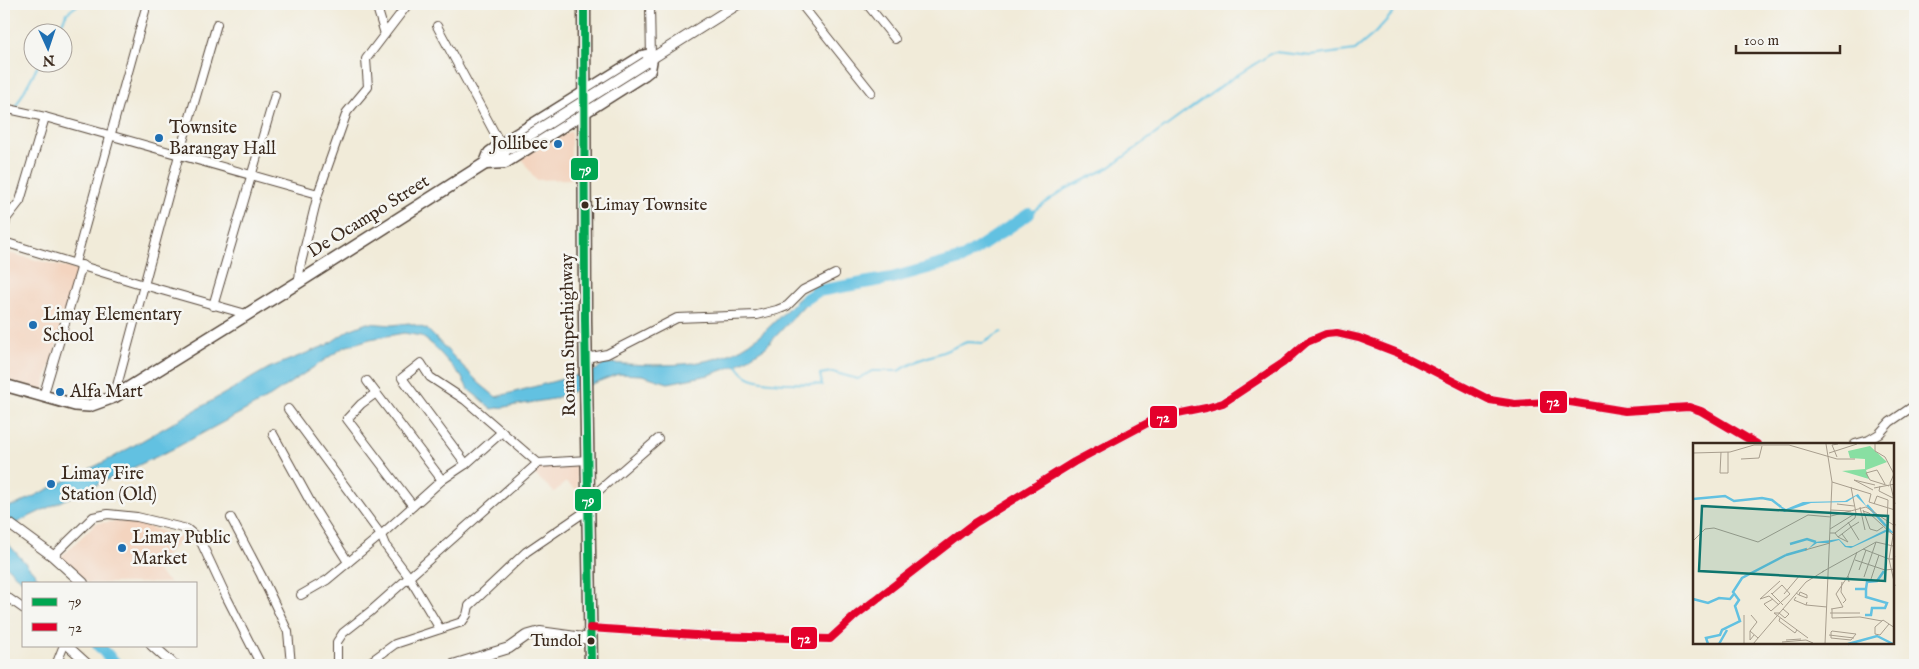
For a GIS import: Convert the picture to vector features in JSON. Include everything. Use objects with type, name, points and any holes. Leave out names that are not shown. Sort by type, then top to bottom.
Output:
[{"type":"main road","name":"Roman Superhighway","points":[[584,4],[586,363],[591,665]]},
{"type":"main road","points":[[646,56],[648,61],[648,71],[505,162],[486,163],[488,156],[503,148],[584,92],[642,57],[646,56]]},
{"type":"main road","name":"De Ocampo Street","points":[[4,385],[75,405],[89,406],[114,397],[486,163]]},
{"type":"street","points":[[376,4],[385,34]]},
{"type":"street","points":[[299,282],[300,267],[318,194],[347,112],[368,87],[366,59],[408,4]]},
{"type":"street","points":[[648,61],[650,4]]},
{"type":"street","points":[[437,26],[503,148],[648,61],[728,7],[738,4]]},
{"type":"street","points":[[801,4],[872,92]]},
{"type":"street","points":[[866,4],[895,39]]},
{"type":"street","points":[[872,11],[878,4]]},
{"type":"street","points":[[43,397],[145,11]]},
{"type":"street","points":[[114,397],[179,155],[217,24]]},
{"type":"street","points":[[212,306],[275,94]]},
{"type":"street","points":[[4,108],[45,117],[318,194]]},
{"type":"street","points":[[4,233],[6,219],[20,201],[45,117]]},
{"type":"street","points":[[4,242],[212,306],[246,314]]},
{"type":"street","points":[[586,363],[677,318],[757,315],[777,310],[787,306],[803,290],[835,274]]},
{"type":"street","points":[[453,665],[509,648],[526,636],[540,632],[830,639],[856,615],[975,523],[1074,462],[1157,418],[1223,403],[1283,363],[1307,342],[1326,334],[1337,333],[1358,338],[1398,353],[1490,400],[1515,404],[1564,401],[1625,411],[1689,407],[1701,411],[1755,443]]},
{"type":"street","points":[[466,464],[402,378],[421,363],[430,377],[465,400],[538,463]]},
{"type":"street","points":[[367,381],[442,480]]},
{"type":"street","points":[[376,393],[361,404],[347,419],[413,506]]},
{"type":"street","points":[[1858,443],[1879,434],[1890,422],[1915,405]]},
{"type":"street","points":[[288,409],[381,535],[440,629]]},
{"type":"street","points":[[301,595],[328,580],[442,480],[466,464],[502,432]]},
{"type":"street","points":[[273,434],[312,505],[348,562]]},
{"type":"street","points":[[366,665],[395,644],[462,622],[467,615],[469,606],[526,552],[589,504],[658,440]]},
{"type":"street","points":[[337,665],[337,642],[343,633],[538,463],[588,460]]},
{"type":"street","points":[[53,556],[93,517],[108,514],[137,517],[186,529],[200,540],[261,665]]},
{"type":"street","points":[[231,518],[288,632],[291,665]]},
{"type":"street","points":[[4,520],[53,556],[82,582]]},
{"type":"street","points":[[5,597],[22,608]]},
{"type":"street","points":[[56,665],[65,646]]},
{"type":"street","points":[[66,646],[89,665]]},
{"type":"street","points":[[153,646],[174,665]]},
{"type":"shaded area","name":"Jollibee","points":[[571,131],[571,179],[536,180],[521,158]]},
{"type":"shaded area","name":"Limay Elementary School","points":[[4,252],[78,270],[43,391],[4,380]]},
{"type":"shaded area","points":[[576,465],[578,491],[566,482],[554,492],[534,474],[539,466]]},
{"type":"shaded area","name":"Limay Public Market","points":[[123,521],[144,525],[183,538],[154,568],[169,582],[87,582],[60,558],[96,523]]},
{"type":"water","points":[[819,285],[821,294],[808,301],[766,347],[737,365],[709,375],[668,383],[642,375],[618,374],[553,399],[492,409],[468,389],[461,376],[433,345],[421,336],[404,333],[370,339],[344,347],[266,399],[177,447],[24,519],[4,531],[4,508],[18,504],[112,458],[269,368],[327,345],[349,330],[367,323],[392,325],[409,323],[427,329],[480,384],[496,397],[596,370],[604,363],[643,365],[684,364],[724,356],[742,348],[758,337],[802,296]]},
{"type":"water","points":[[4,539],[42,582],[23,582],[4,564]]},
{"type":"waterway","points":[[62,22],[67,13],[79,4]]},
{"type":"waterway","points":[[1029,214],[1064,190],[1110,167],[1231,79],[1274,52],[1311,56],[1355,50],[1375,33],[1401,4]]},
{"type":"waterway","points":[[16,106],[35,72]]},
{"type":"waterway","points":[[806,299],[818,291],[892,278],[963,258],[1029,214]]},
{"type":"waterway","points":[[736,364],[747,376],[761,381],[822,385],[820,374],[832,372],[858,379],[872,371],[898,371],[919,360],[967,342],[983,343],[1001,332]]},
{"type":"waterway","points":[[99,646],[117,665]]},
{"type":"transit line","name":"79","points":[[584,4],[585,320],[591,665]]},
{"type":"transit line","name":"72","points":[[590,628],[711,636],[830,639],[856,615],[975,523],[1074,462],[1157,418],[1223,403],[1283,363],[1307,342],[1326,334],[1337,333],[1359,338],[1398,353],[1490,400],[1515,404],[1564,401],[1625,411],[1689,407],[1701,411],[1755,443]]},
{"type":"place","name":"Townsite Barangay Hall","points":[[159,138]]},
{"type":"place","name":"Jollibee","points":[[558,144]]},
{"type":"place","name":"Limay Townsite","points":[[585,205]]},
{"type":"place","name":"Limay Elementary School","points":[[33,325]]},
{"type":"place","name":"Alfa Mart","points":[[60,392]]},
{"type":"place","name":"Limay Fire Station (Old)","points":[[51,484]]},
{"type":"place","name":"Limay Public Market","points":[[122,548]]},
{"type":"place","name":"Tundol","points":[[591,641]]}]
